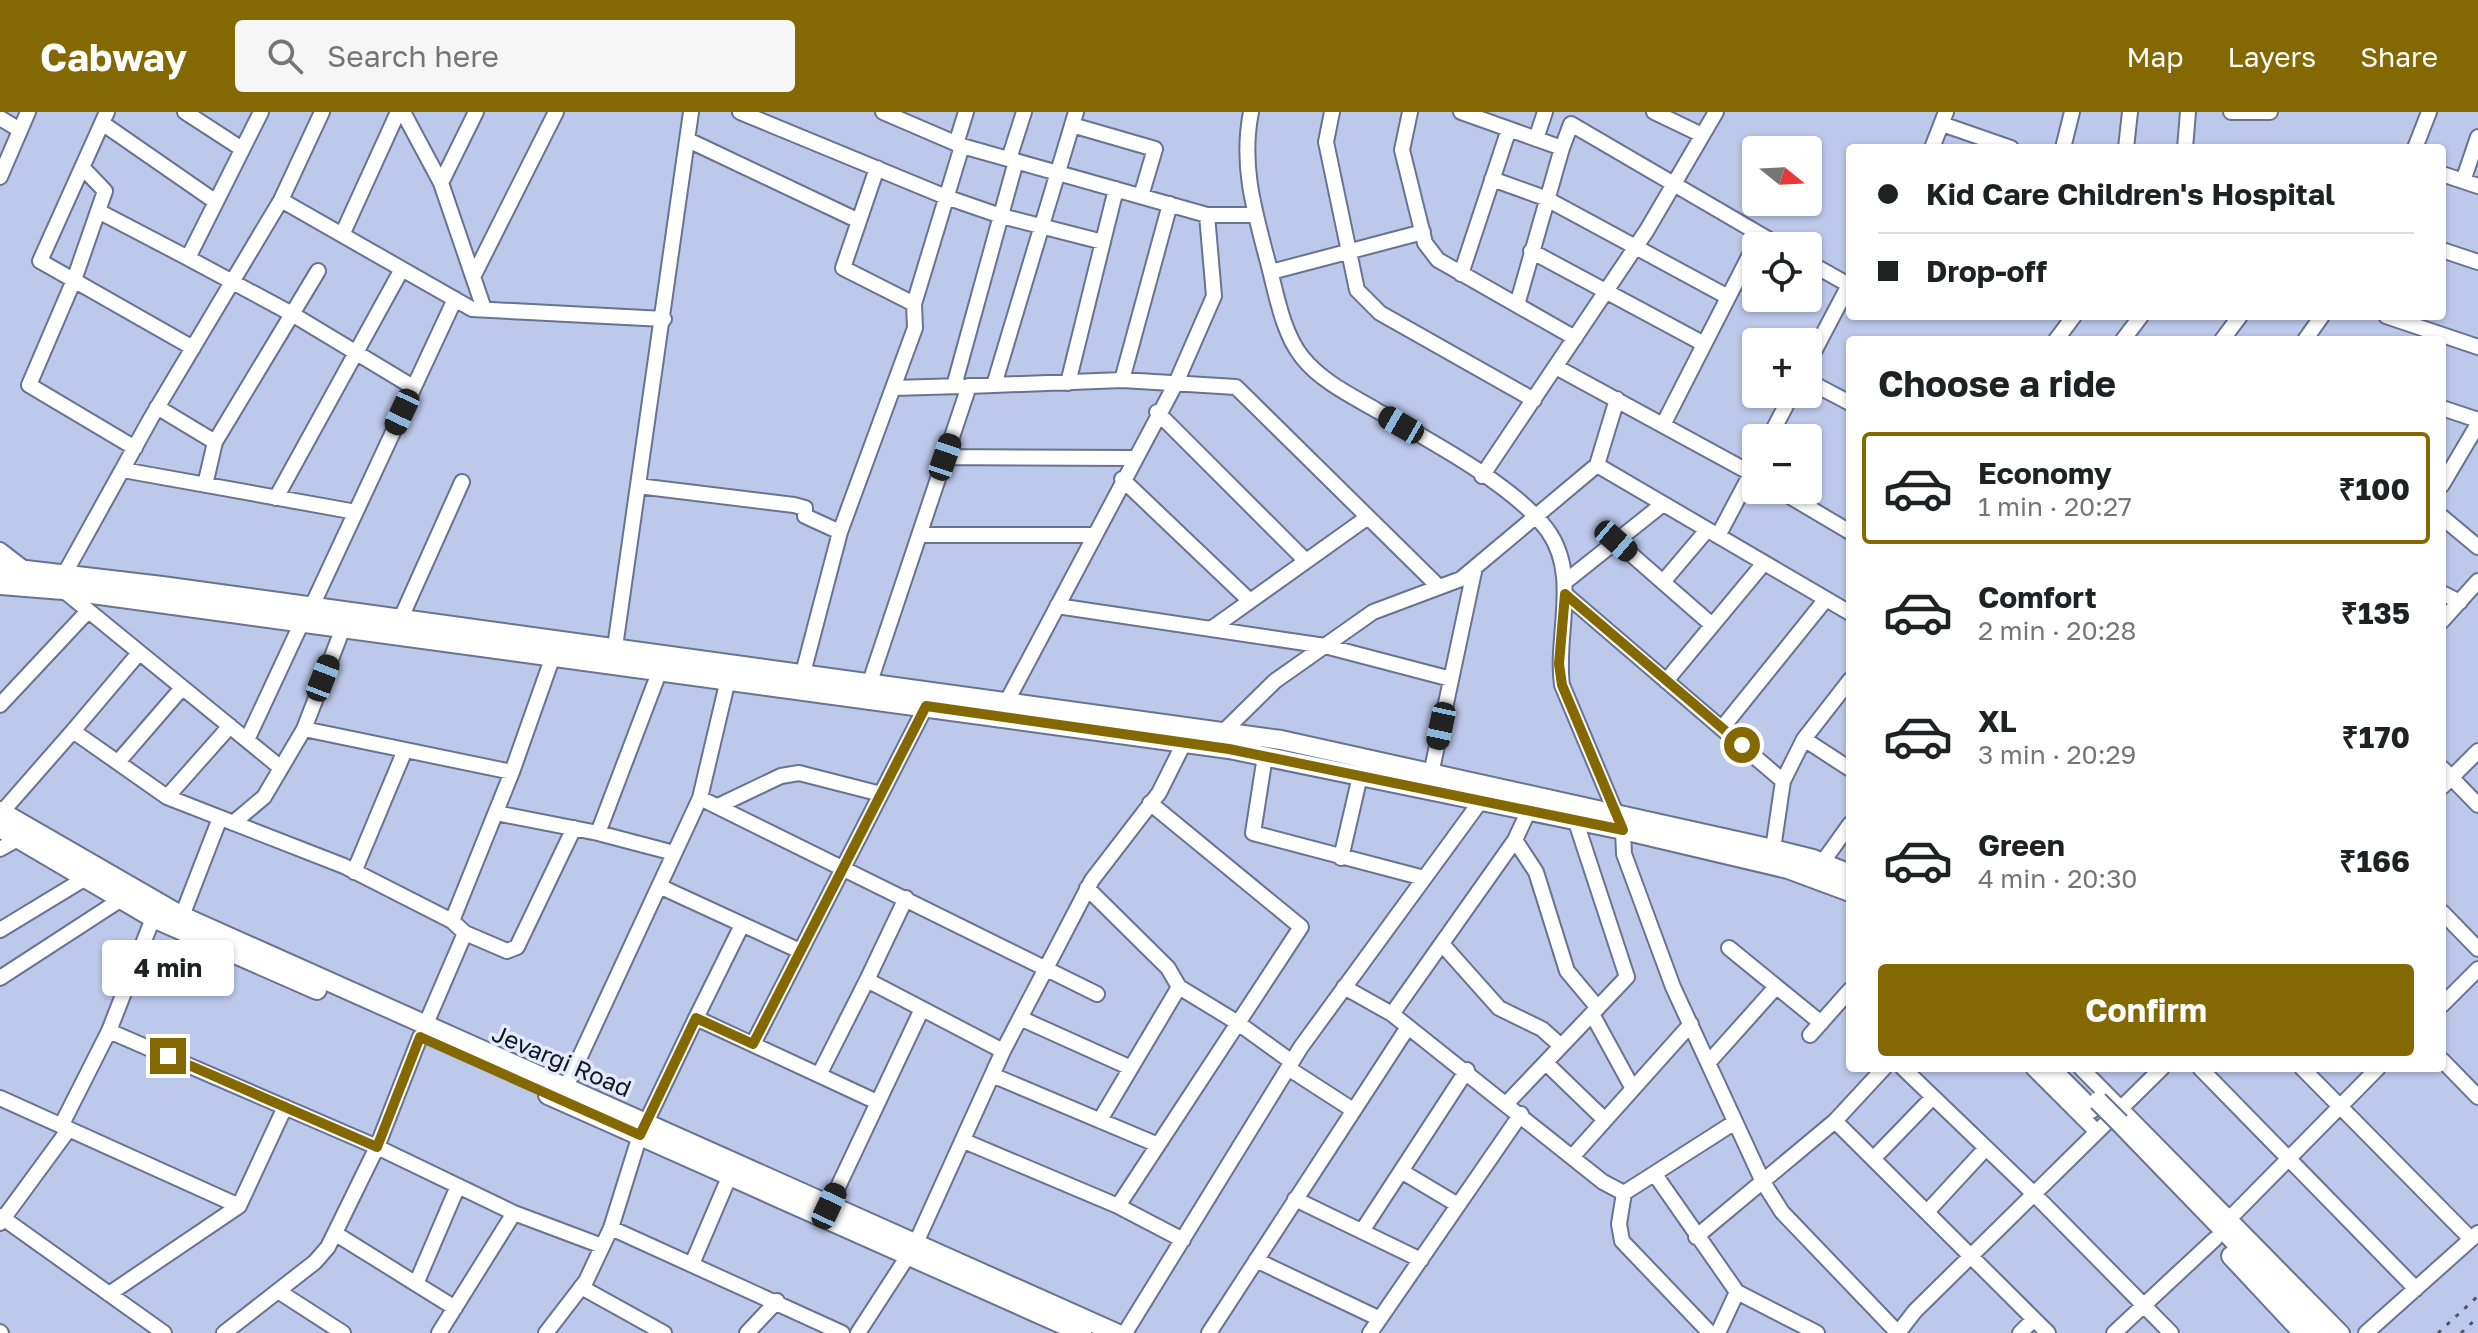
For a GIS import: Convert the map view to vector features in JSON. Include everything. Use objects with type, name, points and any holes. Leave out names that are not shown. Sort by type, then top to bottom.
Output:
[{"type":"main road","points":[[0,567],[26,570],[64,582],[302,622],[553,656],[660,670],[803,673],[1007,701],[1187,735],[1265,756],[1623,830],[1788,869],[1846,891]]},
{"type":"main road","points":[[0,585],[64,582],[312,606],[615,647],[926,706],[1187,735],[1223,732],[1281,740],[1773,849],[1846,872]]},
{"type":"main road","points":[[1,817],[18,839],[153,918],[423,1032],[643,1129],[730,1175],[912,1251]]},
{"type":"main road","name":"Jevargi Road","points":[[1,817],[182,916],[423,1032],[565,1089],[643,1129],[829,1206],[912,1251],[1079,1329],[1116,1333]]},
{"type":"main road","points":[[2055,1072],[2095,1105]]},
{"type":"main road","points":[[2069,1072],[2215,1239],[2303,1333]]},
{"type":"main road","points":[[2112,1123],[2323,1333]]},
{"type":"street","points":[[0,177],[28,112]]},
{"type":"street","points":[[185,112],[242,149]]},
{"type":"street","points":[[188,258],[261,112]]},
{"type":"street","points":[[281,768],[88,611],[64,582],[157,407],[281,200],[322,112]]},
{"type":"street","points":[[342,235],[400,112]]},
{"type":"street","points":[[400,112],[441,183],[484,309]]},
{"type":"street","points":[[441,183],[476,112]]},
{"type":"street","points":[[473,277],[556,112]]},
{"type":"street","points":[[615,647],[691,112]]},
{"type":"street","points":[[740,112],[946,197],[1001,216],[1103,242]]},
{"type":"street","points":[[883,112],[959,145],[1207,215],[1255,215]]},
{"type":"street","points":[[803,673],[840,532],[915,328],[914,304],[946,197],[966,112]]},
{"type":"street","points":[[870,682],[945,457],[1024,112]]},
{"type":"street","points":[[1251,112],[1244,155],[1255,215],[1295,346],[1318,374],[1482,476],[1535,517],[1549,532],[1562,560],[1565,588],[1559,664],[1562,685],[1623,830],[1624,854],[1691,1024],[1763,1182],[1782,1212],[1898,1333],[1915,1311],[2034,1194],[2112,1123],[2158,1072]]},
{"type":"street","points":[[1332,112],[1326,142],[1357,290],[1380,313],[1534,400]]},
{"type":"street","points":[[1410,112],[1402,150],[1423,232],[1438,260],[1575,338]]},
{"type":"street","points":[[1461,112],[1481,115],[1509,129],[1562,148]]},
{"type":"street","points":[[1536,139],[1546,112],[1755,232]]},
{"type":"street","points":[[1654,112],[1702,135]]},
{"type":"street","points":[[1482,476],[1636,247],[1716,112]]},
{"type":"street","points":[[2064,144],[2072,112]]},
{"type":"street","points":[[2126,144],[2130,112]]},
{"type":"street","points":[[2185,144],[2188,112]]},
{"type":"street","points":[[2231,112],[2270,112]]},
{"type":"street","points":[[2417,144],[2429,112]]},
{"type":"street","points":[[1933,144],[1944,115],[2003,144]]},
{"type":"street","points":[[193,348],[40,261],[104,117],[216,202]]},
{"type":"street","points":[[0,118],[20,130]]},
{"type":"street","points":[[994,385],[1074,119],[1155,149],[1141,196]]},
{"type":"street","points":[[1517,305],[1545,198],[1571,124]]},
{"type":"street","points":[[1461,274],[1509,129]]},
{"type":"street","points":[[2463,181],[2478,137]]},
{"type":"street","points":[[688,140],[859,221]]},
{"type":"street","points":[[82,167],[105,191],[100,212],[29,385],[135,448]]},
{"type":"street","points":[[877,168],[843,268],[914,304]]},
{"type":"street","points":[[2446,175],[2478,186]]},
{"type":"street","points":[[1492,179],[1545,198],[1728,297]]},
{"type":"street","points":[[1068,383],[1116,189]]},
{"type":"street","points":[[281,200],[472,309],[664,319]]},
{"type":"street","points":[[1122,380],[1170,204]]},
{"type":"street","points":[[100,212],[292,314],[413,387]]},
{"type":"street","points":[[1007,701],[1157,412],[1176,383],[1214,296],[1207,215]]},
{"type":"street","points":[[1271,272],[1423,232]]},
{"type":"street","points":[[1531,251],[1608,289],[1704,344]]},
{"type":"street","points":[[2446,251],[2478,262]]},
{"type":"street","points":[[276,498],[402,269]]},
{"type":"street","points":[[1663,425],[1742,270]]},
{"type":"street","points":[[1822,270],[1846,283]]},
{"type":"street","points":[[205,485],[215,442],[318,271]]},
{"type":"street","points":[[1822,336],[1846,291]]},
{"type":"street","points":[[312,606],[455,299]]},
{"type":"street","points":[[2398,320],[2445,336]]},
{"type":"street","points":[[2446,336],[2478,347]]},
{"type":"street","points":[[1556,367],[1742,465]]},
{"type":"street","points":[[894,388],[1122,380],[1236,387],[1439,587]]},
{"type":"street","points":[[1822,388],[1846,401]]},
{"type":"street","points":[[1223,732],[1275,681],[1373,612],[1461,579],[1597,465],[1617,399]]},
{"type":"street","points":[[157,407],[215,442]]},
{"type":"street","points":[[2446,410],[2478,422],[2446,478]]},
{"type":"street","points":[[1157,412],[1306,561]]},
{"type":"street","points":[[945,457],[1133,458]]},
{"type":"street","points":[[1597,465],[1846,611]]},
{"type":"street","points":[[123,470],[356,512]]},
{"type":"street","points":[[1122,479],[1250,601]]},
{"type":"street","points":[[401,618],[462,482]]},
{"type":"street","points":[[638,486],[794,505],[805,508],[805,516],[840,532]]},
{"type":"street","points":[[1663,582],[1713,533],[1742,489]]},
{"type":"street","points":[[1565,588],[1616,541],[1663,504]]},
{"type":"street","points":[[1805,504],[1846,525]]},
{"type":"street","points":[[1211,629],[1368,517]]},
{"type":"street","points":[[2446,520],[2478,547]]},
{"type":"street","points":[[919,535],[1093,535]]},
{"type":"street","points":[[1616,541],[1712,625]]},
{"type":"street","points":[[0,550],[26,570]]},
{"type":"street","points":[[1666,681],[1764,563]]},
{"type":"street","points":[[1431,774],[1475,567]]},
{"type":"street","points":[[2446,617],[2478,581]]},
{"type":"street","points":[[1565,588],[1666,681],[1783,781]]},
{"type":"street","points":[[2446,595],[2460,602]]},
{"type":"street","points":[[1722,728],[1826,599]]},
{"type":"street","points":[[1057,606],[1325,646],[1451,679]]},
{"type":"street","points":[[0,705],[88,611]]},
{"type":"street","points":[[247,740],[302,622]]},
{"type":"street","points":[[182,916],[227,820],[264,797],[304,729],[343,628]]},
{"type":"street","points":[[1,817],[139,653]]},
{"type":"street","points":[[452,921],[512,772],[553,656]]},
{"type":"street","points":[[598,833],[660,670]]},
{"type":"street","points":[[565,1089],[700,798],[730,671]]},
{"type":"street","points":[[1773,849],[1783,781],[1804,739],[1846,685]]},
{"type":"street","points":[[118,762],[182,688]]},
{"type":"street","points":[[753,1044],[926,706]]},
{"type":"street","points":[[167,797],[230,726]]},
{"type":"street","points":[[304,729],[512,772]]},
{"type":"street","points":[[73,731],[167,797],[354,872],[452,921],[465,933],[507,951],[517,947],[574,828]]},
{"type":"street","points":[[858,1333],[912,1251],[1003,1051],[1087,888],[1150,803],[1187,735]]},
{"type":"street","points":[[1804,739],[1846,766]]},
{"type":"street","points":[[354,872],[405,750]]},
{"type":"street","points":[[2446,776],[2478,751]]},
{"type":"street","points":[[1265,756],[1253,833],[1424,878]]},
{"type":"street","points":[[718,806],[781,776],[799,773],[881,794]]},
{"type":"street","points":[[1341,858],[1360,776]]},
{"type":"street","points":[[2446,778],[2478,805]]},
{"type":"street","points":[[700,798],[1097,994]]},
{"type":"street","points":[[1125,1333],[1290,1065],[1480,802]]},
{"type":"street","points":[[1118,1206],[1301,927],[1150,803]]},
{"type":"street","points":[[1392,1014],[1515,840],[1528,812]]},
{"type":"street","points":[[496,813],[598,833],[674,853]]},
{"type":"street","points":[[1507,1103],[1627,977],[1576,822]]},
{"type":"street","points":[[1822,863],[1846,830]]},
{"type":"street","points":[[0,849],[18,839]]},
{"type":"street","points":[[1515,840],[1536,872],[1567,971],[1595,1011],[1633,1089]]},
{"type":"street","points":[[0,930],[84,879]]},
{"type":"street","points":[[659,886],[800,951]]},
{"type":"street","points":[[1087,888],[1168,968],[1179,987],[1238,1023],[1353,1110]]},
{"type":"street","points":[[819,1075],[906,898]]},
{"type":"street","points":[[0,978],[120,900]]},
{"type":"street","points":[[2446,916],[2478,949]]},
{"type":"street","points":[[153,918],[109,1031],[65,1127],[1,1219],[164,1333]]},
{"type":"street","points":[[546,1333],[581,1287],[611,1228],[643,1129],[742,925]]},
{"type":"street","points":[[224,1333],[315,1262],[336,1234],[377,1147],[465,933]]},
{"type":"street","points":[[1442,944],[1499,1008],[1542,1029],[1561,1046]]},
{"type":"street","points":[[1729,948],[1821,1023]]},
{"type":"street","points":[[2446,1001],[2478,969]]},
{"type":"street","points":[[867,980],[1003,1051]]},
{"type":"street","points":[[1100,1120],[1179,987]]},
{"type":"street","points":[[1344,987],[1392,1014],[1467,1070],[1603,1182],[1624,1193]]},
{"type":"street","points":[[1708,1063],[1776,987]]},
{"type":"street","points":[[1810,1035],[1846,995]]},
{"type":"street","points":[[829,1206],[922,1009]]},
{"type":"street","points":[[696,1018],[877,1102]]},
{"type":"street","points":[[1020,1018],[1131,1068]]},
{"type":"street","points":[[1572,1157],[1691,1024]]},
{"type":"street","points":[[1209,1333],[1408,1027]]},
{"type":"street","points":[[109,1031],[377,1147],[514,1213],[602,1246]]},
{"type":"street","points":[[1546,1063],[1605,1120]]},
{"type":"street","points":[[2446,1064],[2478,1097]]},
{"type":"street","points":[[1362,1231],[1467,1070]]},
{"type":"street","points":[[1696,1237],[1835,1121],[1880,1072]]},
{"type":"street","points":[[1907,1072],[2034,1194],[2171,1333]]},
{"type":"street","points":[[2039,1072],[2112,1123],[2230,1218],[2342,1333]]},
{"type":"street","points":[[2083,1072],[2112,1123]]},
{"type":"street","points":[[2204,1072],[2416,1289]]},
{"type":"street","points":[[2306,1072],[2474,1236],[2366,1333]]},
{"type":"street","points":[[2230,1218],[2374,1072]]},
{"type":"street","points":[[992,1075],[1158,1145]]},
{"type":"street","points":[[1873,1159],[1933,1097]]},
{"type":"street","points":[[0,1098],[239,1206]]},
{"type":"street","points":[[109,1294],[239,1206],[285,1107]]},
{"type":"street","points":[[1370,1333],[1521,1114]]},
{"type":"street","points":[[1835,1121],[2048,1333]]},
{"type":"street","points":[[1624,1193],[1656,1176],[1735,1122]]},
{"type":"street","points":[[964,1141],[1118,1206],[1183,1240]]},
{"type":"street","points":[[1927,1212],[1986,1148]]},
{"type":"street","points":[[1401,1171],[1458,1205]]},
{"type":"street","points":[[692,1264],[730,1175]]},
{"type":"street","points":[[1656,1176],[1737,1292],[1817,1333]]},
{"type":"street","points":[[416,1284],[458,1186]]},
{"type":"street","points":[[1624,1193],[1619,1224],[1622,1241],[1710,1333]]},
{"type":"street","points":[[1295,1199],[1421,1260]]},
{"type":"street","points":[[439,1333],[514,1213]]},
{"type":"street","points":[[611,1228],[842,1333]]},
{"type":"street","points":[[336,1234],[455,1308]]},
{"type":"street","points":[[2114,1333],[2215,1239]]},
{"type":"street","points":[[1256,1260],[1380,1319]]},
{"type":"street","points":[[581,1287],[664,1333]]},
{"type":"street","points":[[278,1291],[343,1333]]},
{"type":"street","points":[[1718,1333],[1737,1292]]},
{"type":"street","points":[[747,1333],[777,1301]]},
{"type":"street","points":[[2020,1333],[2034,1319]]},
{"type":"street","points":[[315,1333],[327,1323]]},
{"type":"railway","points":[[2438,1333],[2478,1296]]},
{"type":"railway","points":[[2461,1333],[2478,1317]]},
{"type":"route","points":[[168,1056],[377,1147],[420,1037],[640,1135],[696,1018],[753,1044],[926,706],[1229,749],[1623,830],[1562,685],[1559,664],[1565,594],[1742,745]]}]
